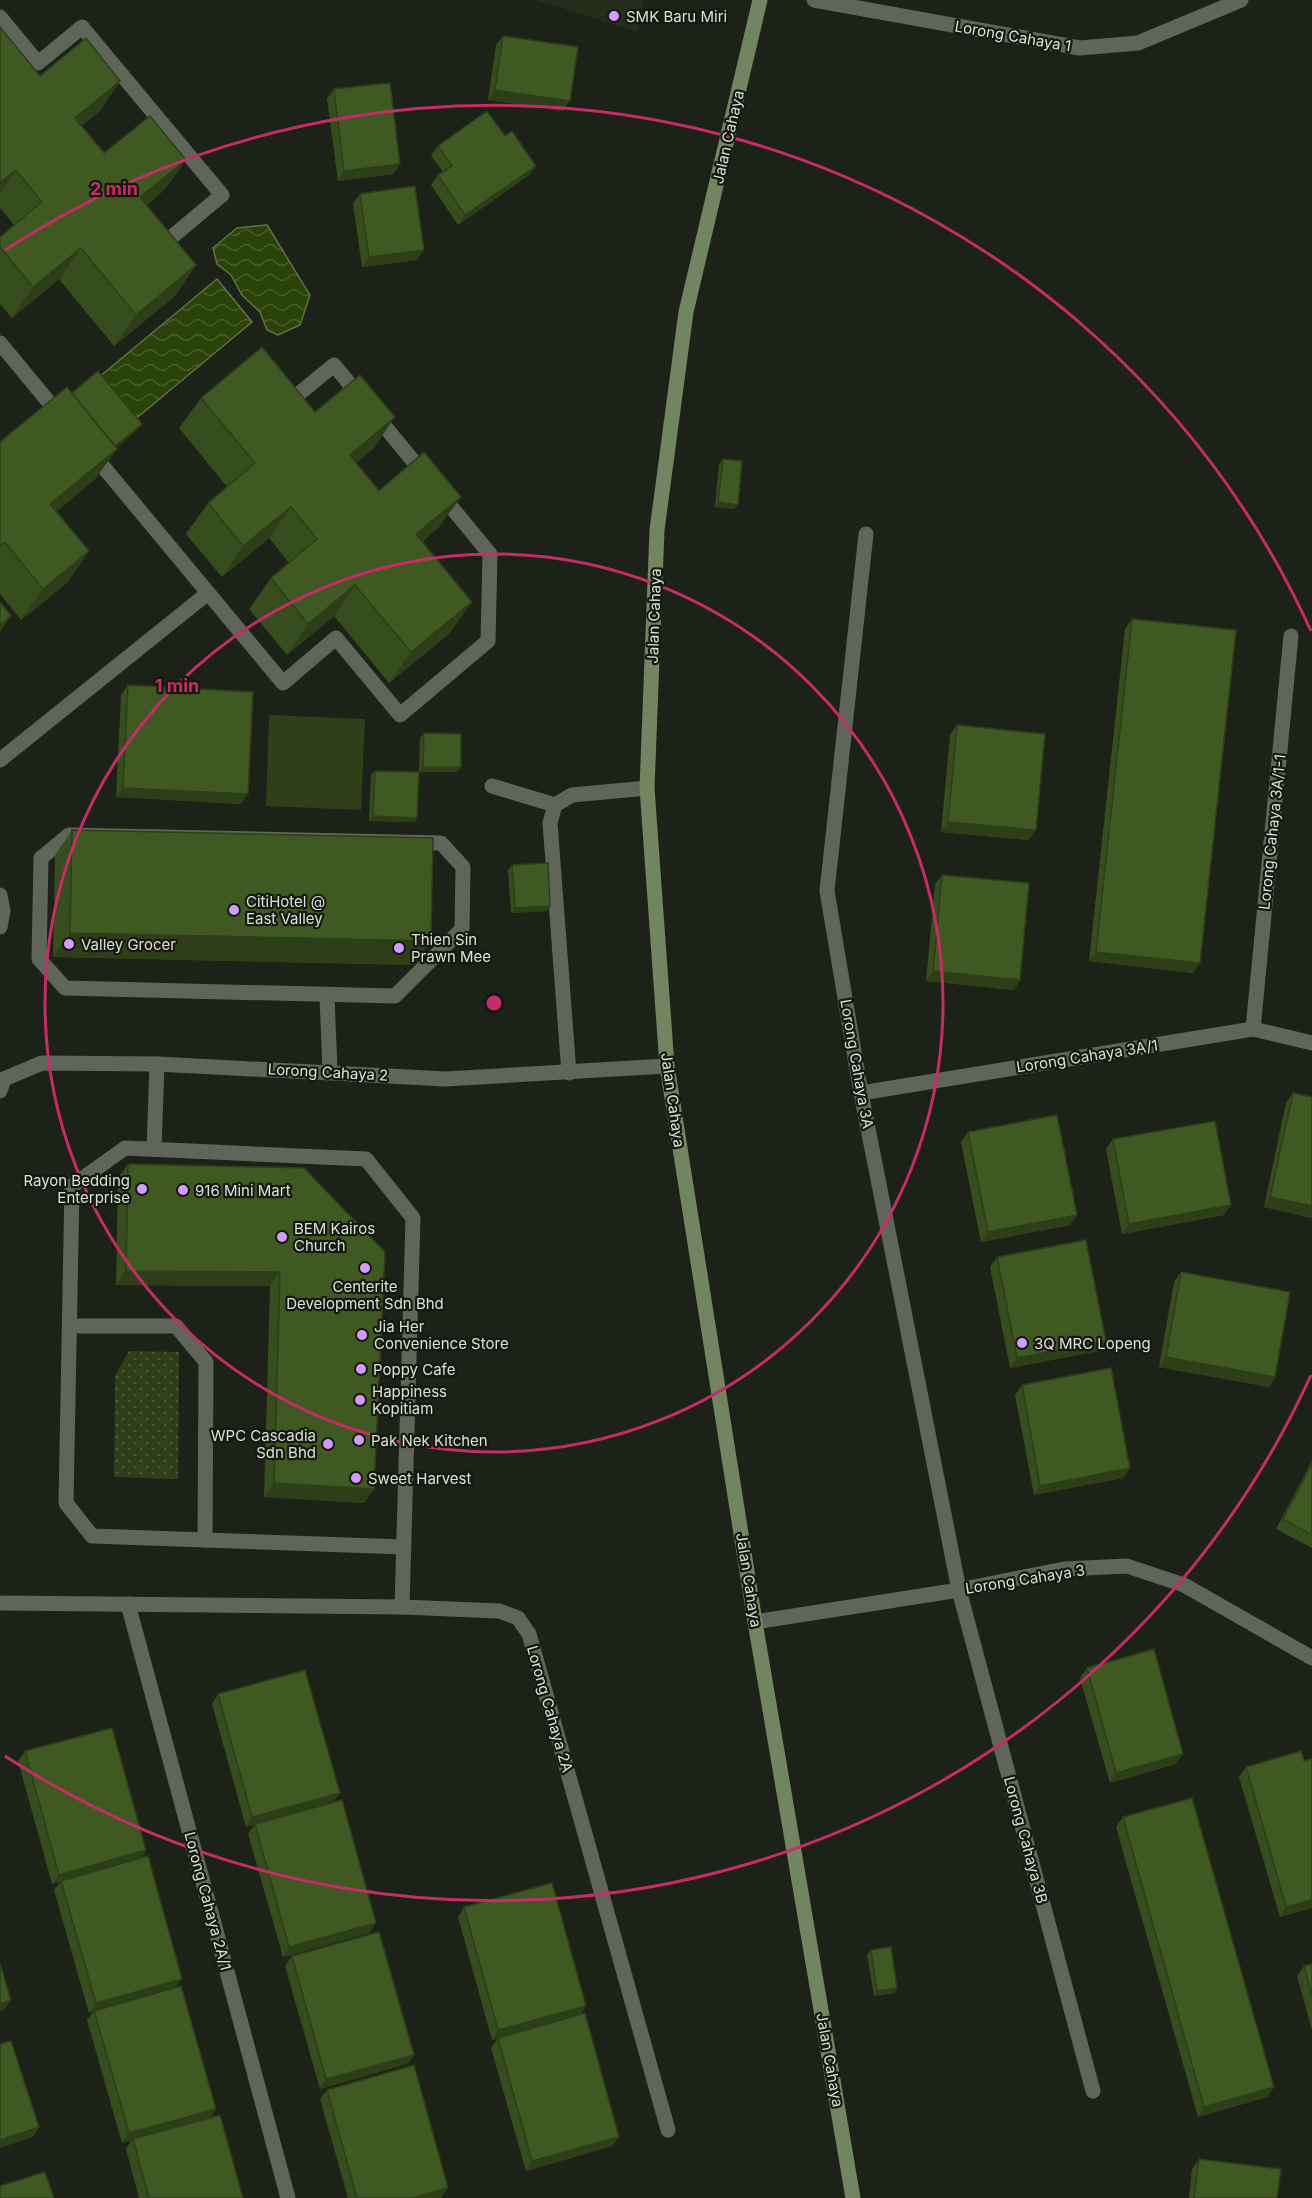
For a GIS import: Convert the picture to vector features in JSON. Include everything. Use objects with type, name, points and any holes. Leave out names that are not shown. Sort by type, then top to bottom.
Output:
[{"type":"street","name":"Jalan Cahaya","points":[[760,0],[686,312],[657,530],[647,788],[667,1066],[755,1622],[853,2198]]},
{"type":"street","name":"Lorong Cahaya 1","points":[[814,0],[1080,48],[1138,43],[1240,0]]},
{"type":"street","points":[[0,17],[39,63],[81,27],[222,195],[161,246]]},
{"type":"street","points":[[0,343],[283,683],[336,638],[400,715],[488,641],[490,554],[334,365],[277,412]]},
{"type":"street","name":"Lorong Cahaya 3A","points":[[866,534],[827,891],[861,1093],[959,1590]]},
{"type":"street","points":[[0,760],[208,593]]},
{"type":"street","name":"Lorong Cahaya 3A/1-1","points":[[1253,1029],[1291,636]]},
{"type":"street","points":[[492,786],[555,806]]},
{"type":"street","points":[[569,1073],[550,823],[555,806],[572,795],[647,788]]},
{"type":"street","points":[[69,835],[441,843],[463,867],[462,929],[395,996],[327,996],[65,988],[39,959],[41,858],[69,835]]},
{"type":"street","points":[[0,895],[3,911],[0,927]]},
{"type":"street","points":[[327,996],[330,1072]]},
{"type":"street","name":"Lorong Cahaya 3A/1","points":[[861,1093],[1253,1029],[1312,1043]]},
{"type":"street","name":"Lorong Cahaya 2","points":[[1,1082],[42,1063],[157,1064],[446,1079],[667,1066]]},
{"type":"street","points":[[154,1149],[157,1064]]},
{"type":"street","points":[[402,1607],[404,1547],[413,1218],[366,1159],[126,1148],[72,1186],[66,1503],[92,1536],[404,1547]]},
{"type":"street","points":[[70,1326],[176,1326],[206,1362],[205,1540]]},
{"type":"street","name":"Lorong Cahaya 3","points":[[755,1622],[959,1590],[1064,1569],[1127,1566],[1184,1585],[1312,1658]]},
{"type":"street","name":"Lorong Cahaya 3B","points":[[959,1590],[1093,2091]]},
{"type":"street","name":"Lorong Cahaya 2A","points":[[0,1604],[402,1607],[499,1611],[518,1618],[529,1634],[668,2130]]},
{"type":"street","name":"Lorong Cahaya 2A/1","points":[[128,1604],[288,2198]]},
{"type":"shaded area","name":"SMK Baru Miri","points":[[536,0],[644,0],[638,32]]},
{"type":"shaded area","points":[[269,715],[365,719],[361,810],[266,806]]},
{"type":"shaded area","points":[[129,1351],[179,1352],[178,1479],[114,1477],[115,1376]]},
{"type":"water","points":[[267,225],[310,295],[300,325],[278,335],[267,330],[260,312],[242,295],[231,275],[217,264],[213,248],[237,228]]},
{"type":"water","points":[[217,279],[252,322],[133,421],[98,378]]},
{"type":"building","points":[[0,27],[40,76],[86,38],[120,81],[75,118],[104,153],[150,116],[186,160],[140,197],[196,265],[136,315],[81,248],[33,287],[0,247],[0,237],[42,202],[16,170],[0,183]]},
{"type":"building","points":[[503,36],[578,47],[570,101],[495,90]]},
{"type":"building","points":[[390,83],[400,164],[344,171],[334,89]]},
{"type":"building","points":[[487,111],[505,136],[512,131],[536,166],[465,215],[438,175],[452,166],[438,146]]},
{"type":"building","points":[[415,186],[424,250],[369,257],[360,194]]},
{"type":"building","points":[[262,347],[315,412],[360,375],[395,417],[350,455],[379,491],[424,452],[461,497],[416,534],[472,602],[411,652],[355,585],[308,624],[271,578],[317,539],[291,507],[243,546],[208,503],[255,463],[201,398]]},
{"type":"building","points":[[98,371],[142,424],[115,446],[72,393]]},
{"type":"building","points":[[67,387],[117,449],[50,504],[89,551],[43,589],[5,542],[0,546],[0,442]]},
{"type":"building","points":[[723,459],[742,461],[738,505],[718,502]]},
{"type":"building","points":[[0,602],[11,616],[0,625]]},
{"type":"building","points":[[1132,619],[1236,630],[1200,963],[1096,952]]},
{"type":"building","points":[[128,685],[253,692],[248,794],[123,788]]},
{"type":"building","points":[[957,725],[1045,734],[1036,830],[948,822]]},
{"type":"building","points":[[424,733],[461,734],[461,767],[423,767]]},
{"type":"building","points":[[375,771],[419,772],[417,818],[373,816]]},
{"type":"building","name":"CitiHotel @ East Valley","points":[[72,830],[433,838],[431,941],[70,933]]},
{"type":"building","points":[[548,863],[550,906],[515,908],[512,865]]},
{"type":"building","points":[[942,875],[1029,883],[1020,980],[933,971]]},
{"type":"building","points":[[1293,1093],[1312,1097],[1312,1206],[1270,1197]]},
{"type":"building","points":[[1057,1115],[1077,1215],[988,1232],[968,1132]]},
{"type":"building","points":[[1215,1121],[1231,1205],[1129,1224],[1113,1139]]},
{"type":"building","points":[[128,1164],[304,1168],[385,1252],[374,1489],[274,1483],[280,1272],[126,1271]]},
{"type":"building","points":[[1086,1240],[1106,1341],[1017,1358],[997,1257]]},
{"type":"building","points":[[1181,1272],[1290,1292],[1275,1377],[1166,1357]]},
{"type":"building","points":[[1111,1368],[1130,1468],[1040,1486],[1022,1385]]},
{"type":"building","points":[[1312,1464],[1312,1535],[1283,1519]]},
{"type":"building","points":[[1154,1649],[1183,1754],[1116,1773],[1087,1668]]},
{"type":"building","points":[[305,1670],[340,1793],[252,1817],[218,1694]]},
{"type":"building","points":[[112,1728],[146,1850],[59,1875],[25,1751]]},
{"type":"building","points":[[1301,1751],[1304,1761],[1312,1759],[1312,1900],[1286,1907],[1246,1767]]},
{"type":"building","points":[[1192,1798],[1274,2087],[1204,2107],[1123,1817]]},
{"type":"building","points":[[342,1800],[376,1923],[289,1947],[255,1824]]},
{"type":"building","points":[[148,1856],[182,1979],[96,2003],[61,1881]]},
{"type":"building","points":[[552,1883],[586,2006],[498,2030],[464,1907]]},
{"type":"building","points":[[379,1932],[414,2055],[326,2079],[292,1956]]},
{"type":"building","points":[[891,1947],[897,1988],[877,1991],[871,1950]]},
{"type":"building","points":[[0,1964],[11,2000],[0,2004]]},
{"type":"building","points":[[1312,1964],[1312,1996],[1304,1966]]},
{"type":"building","points":[[181,1986],[216,2109],[129,2133],[94,2011]]},
{"type":"building","points":[[585,2013],[619,2137],[532,2161],[498,2038]]},
{"type":"building","points":[[11,2041],[39,2127],[0,2140],[0,2044]]},
{"type":"building","points":[[414,2065],[448,2188],[412,2198],[357,2198],[327,2090]]},
{"type":"building","points":[[220,2115],[243,2198],[149,2198],[133,2139]]},
{"type":"building","points":[[1199,2159],[1281,2169],[1277,2198],[1194,2198]]},
{"type":"building","points":[[45,2172],[54,2198],[0,2198],[0,2186]]},
{"type":"place","name":"SMK Baru Miri","points":[[614,16]]},
{"type":"place","name":"CitiHotel @ East Valley","points":[[234,910]]},
{"type":"place","name":"Valley Grocer","points":[[69,944]]},
{"type":"place","name":"Thien Sin Prawn Mee","points":[[399,948]]},
{"type":"place","name":"Rayon Bedding Enterprise","points":[[142,1189]]},
{"type":"place","name":"916 Mini Mart","points":[[183,1190]]},
{"type":"place","name":"BEM Kairos Church","points":[[282,1237]]},
{"type":"place","name":"Centerite Development Sdn Bhd","points":[[365,1268]]},
{"type":"place","name":"Jia Her Convenience Store","points":[[362,1335]]},
{"type":"place","name":"3Q MRC Lopeng","points":[[1022,1343]]},
{"type":"place","name":"Poppy Cafe","points":[[361,1369]]},
{"type":"place","name":"Happiness Kopitiam","points":[[360,1400]]},
{"type":"place","name":"Pak Nek Kitchen","points":[[359,1440]]},
{"type":"place","name":"WPC Cascadia Sdn Bhd","points":[[328,1444]]},
{"type":"place","name":"Sweet Harvest","points":[[356,1478]]}]
